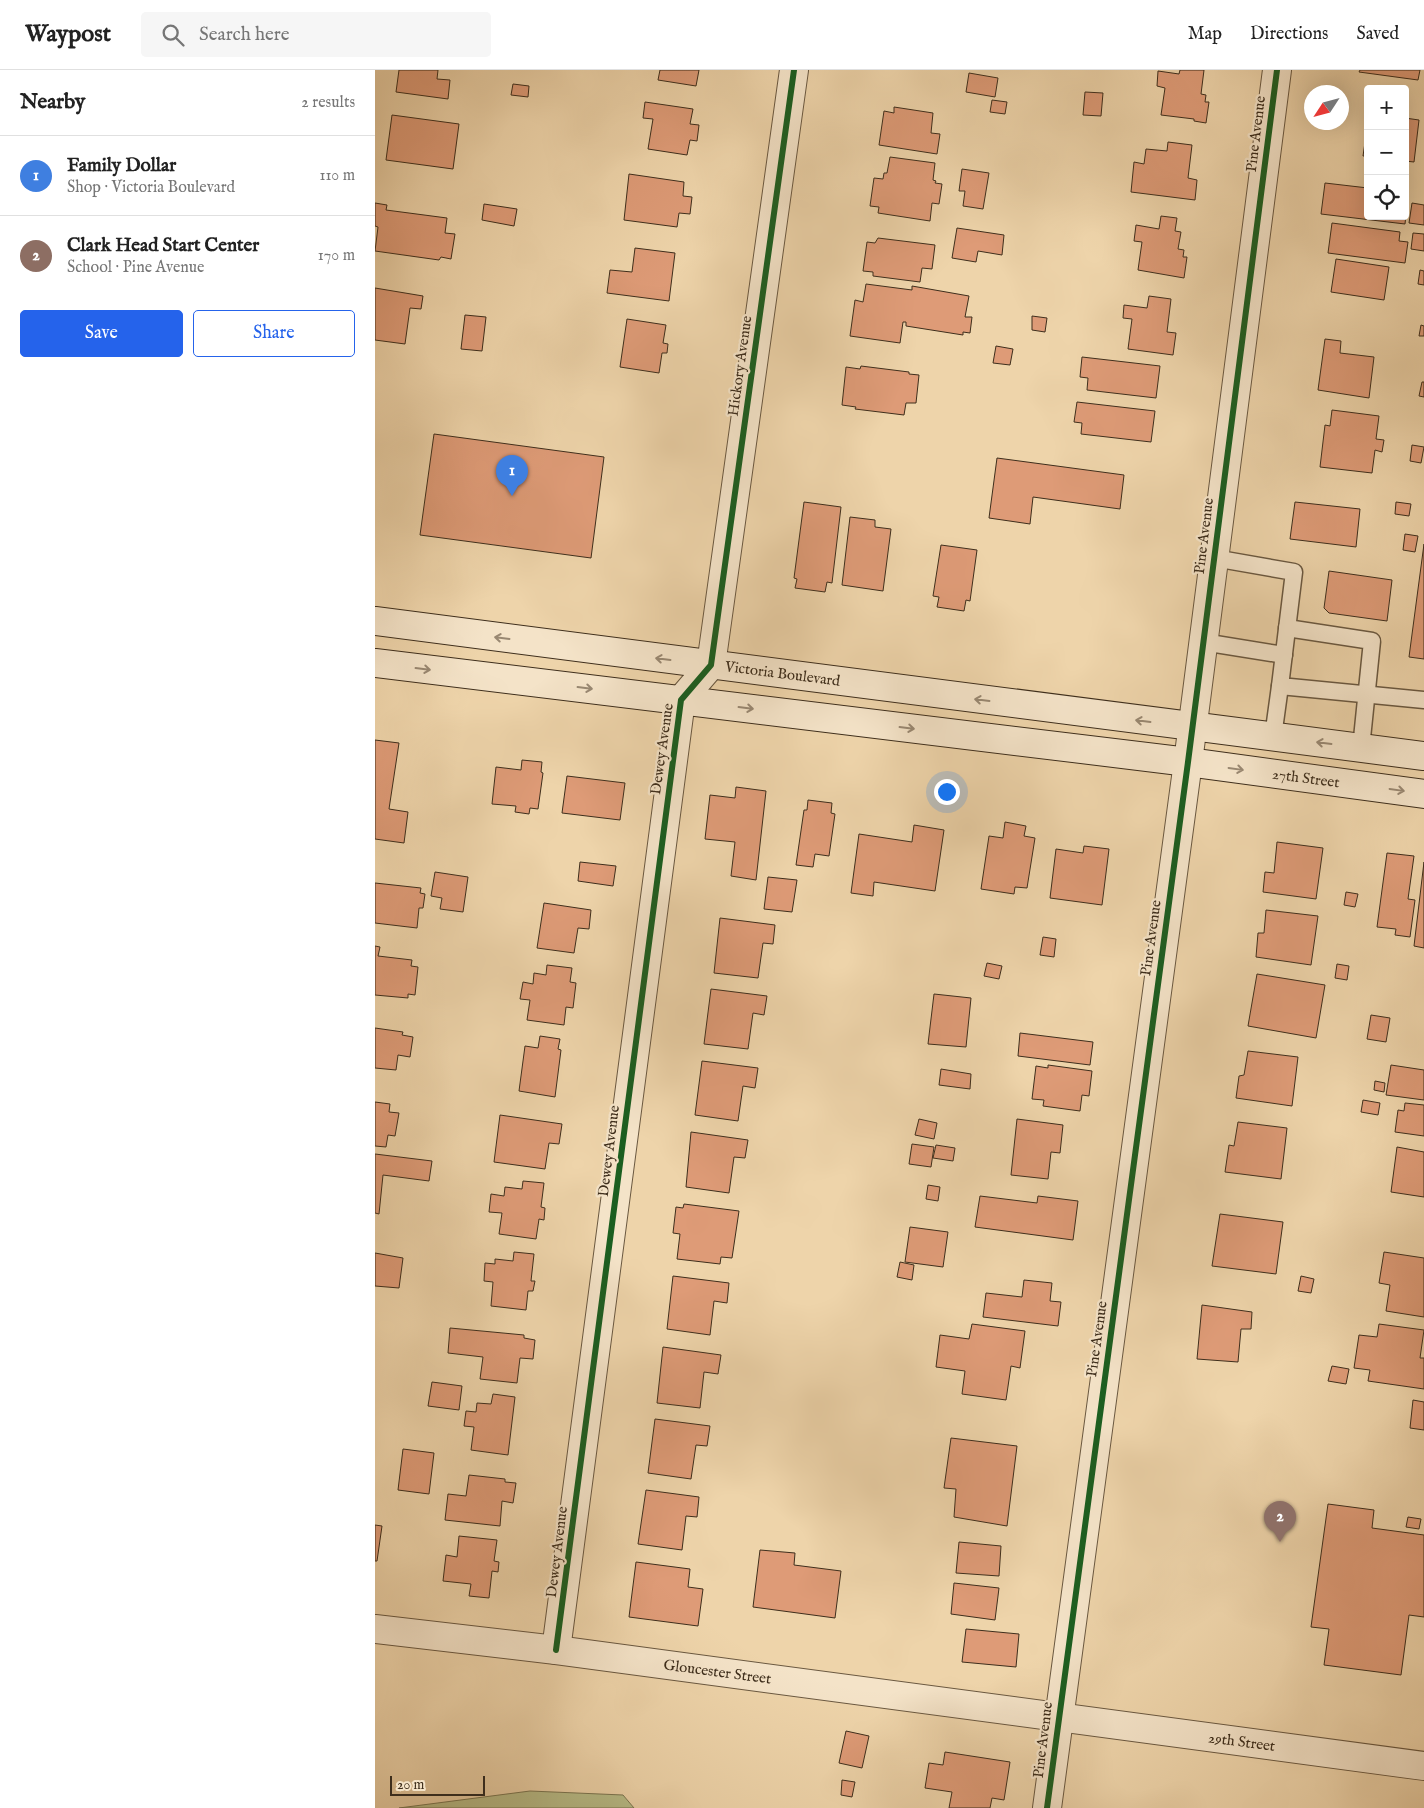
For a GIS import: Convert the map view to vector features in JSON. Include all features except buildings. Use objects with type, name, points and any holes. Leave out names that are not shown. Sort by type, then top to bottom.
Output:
[{"type":"street","name":"Hickory Avenue","points":[[711,665],[794,70]]},
{"type":"street","name":"Pine Avenue","points":[[1047,1808],[1188,762],[1277,70]]},
{"type":"street","name":"Victoria Boulevard","points":[[375,621],[1192,727]]},
{"type":"street","points":[[375,663],[1188,762]]},
{"type":"street","name":"Dewey Avenue","points":[[556,1650],[681,700],[711,665]]},
{"type":"street","points":[[1192,727],[1424,756]]},
{"type":"street","name":"27th Street","points":[[1188,762],[1424,794]]},
{"type":"street","name":"Gloucester Street","points":[[375,1629],[556,1650],[1059,1716]]},
{"type":"street","name":"29th Street","points":[[1059,1716],[1424,1766]]},
{"type":"lane","points":[[1214,558],[1294,572],[1273,737]]},
{"type":"lane","points":[[1287,628],[1371,640],[1361,748]]},
{"type":"lane","points":[[1203,642],[1284,656]]},
{"type":"lane","points":[[1280,686],[1424,700]]},
{"type":"green space","points":[[530,1791],[623,1795],[634,1808],[399,1808]]},
{"type":"cycle path","points":[[556,1650],[681,700],[711,665],[794,70]]},
{"type":"cycle path","points":[[1047,1808],[1188,762],[1277,70]]},
{"type":"place","name":"Family Dollar","points":[[512,496]]},
{"type":"place","name":"Clark Head Start Center","points":[[1280,1542]]}]
